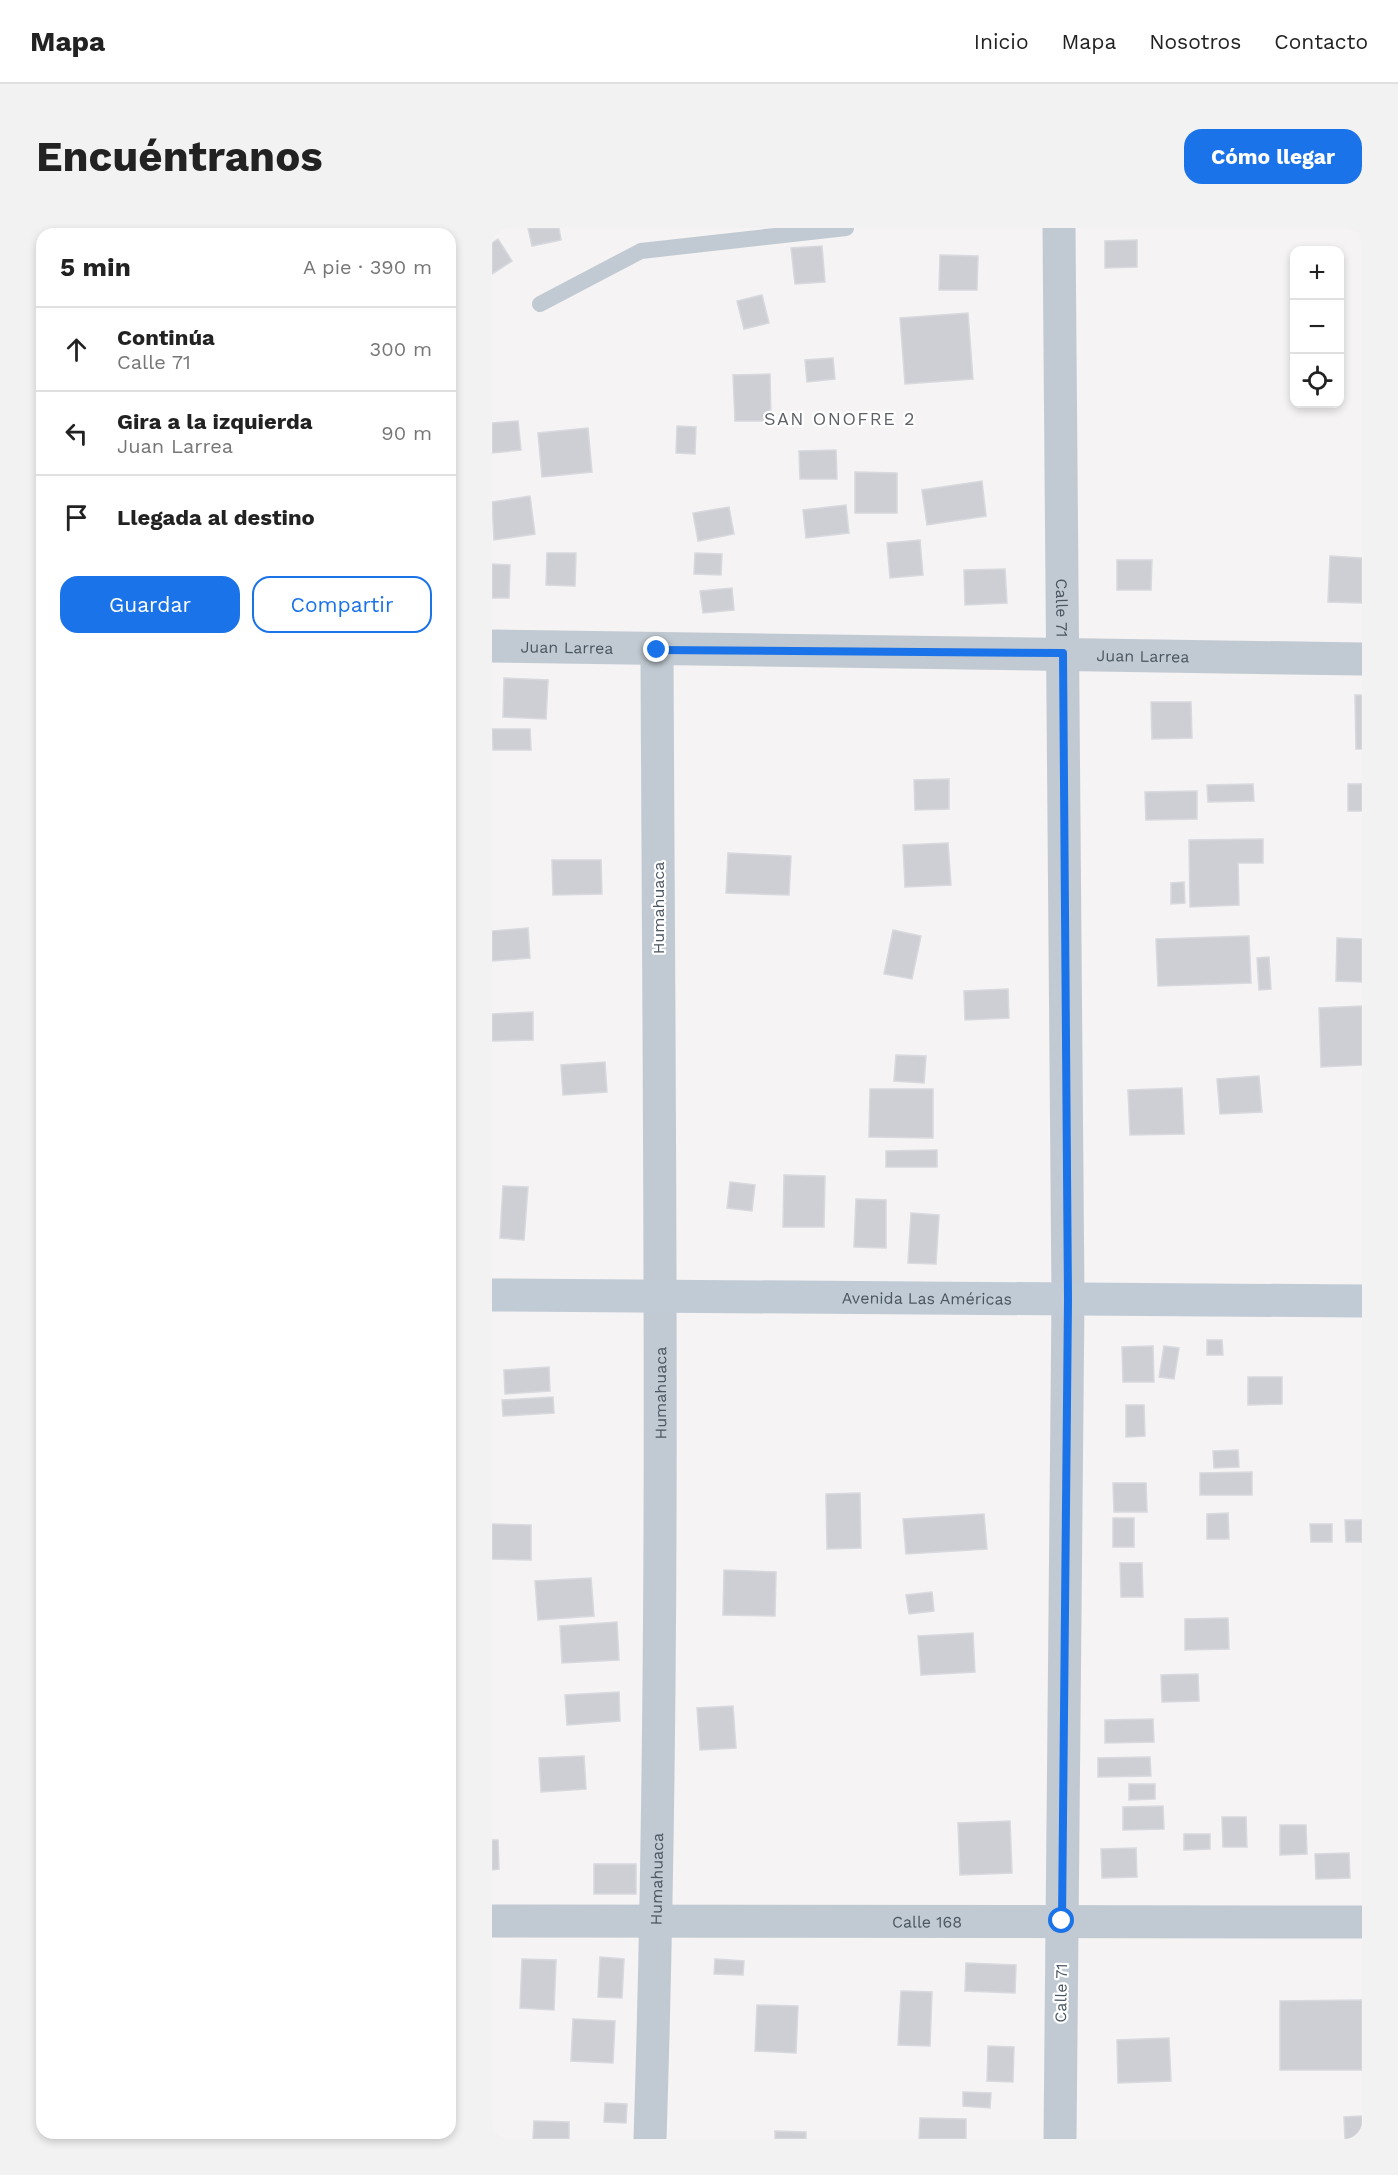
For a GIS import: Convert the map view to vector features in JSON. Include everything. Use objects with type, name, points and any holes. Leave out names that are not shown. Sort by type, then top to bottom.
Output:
[{"type":"main road","name":"Avenida Las Américas","points":[[492,1295],[1362,1301]]},
{"type":"street","name":"Calle 71","points":[[1059,228],[1068,1299],[1060,2139]]},
{"type":"street","name":"Juan Larrea","points":[[492,646],[1362,659]]},
{"type":"street","name":"Humahuaca","points":[[650,2139],[657,1921],[660,1296],[657,650]]},
{"type":"street","name":"Calle 168","points":[[492,1921],[1362,1923]]},
{"type":"lane","points":[[540,304],[641,250],[846,228]]},
{"type":"building","points":[[528,228],[559,228],[561,240],[532,246]]},
{"type":"building","points":[[498,239],[512,261],[492,274],[492,243]]},
{"type":"building","points":[[1137,240],[1137,267],[1105,268],[1105,241]]},
{"type":"building","points":[[822,246],[825,282],[795,284],[791,248]]},
{"type":"building","points":[[940,255],[978,256],[977,290],[939,290]]},
{"type":"building","points":[[762,295],[769,323],[744,329],[737,301]]},
{"type":"building","points":[[968,313],[973,379],[905,384],[900,318]]},
{"type":"building","points":[[833,358],[835,379],[807,382],[805,360]]},
{"type":"building","points":[[770,374],[771,421],[735,421],[733,375]]},
{"type":"building","points":[[518,421],[521,450],[492,453],[492,423]]},
{"type":"building","points":[[677,426],[696,427],[695,454],[676,453]]},
{"type":"building","points":[[588,428],[592,472],[542,477],[538,433]]},
{"type":"building","points":[[836,450],[837,479],[800,479],[799,451]]},
{"type":"building","points":[[855,472],[897,473],[897,513],[855,513]]},
{"type":"building","points":[[982,481],[986,516],[927,525],[922,490]]},
{"type":"building","points":[[530,496],[535,534],[494,540],[492,502]]},
{"type":"building","points":[[846,505],[849,533],[806,538],[803,510]]},
{"type":"building","points":[[729,507],[734,534],[698,541],[693,513]]},
{"type":"building","points":[[920,540],[923,575],[890,578],[887,543]]},
{"type":"building","points":[[547,553],[576,553],[575,586],[546,585]]},
{"type":"building","points":[[695,553],[722,554],[721,575],[694,574]]},
{"type":"building","points":[[1330,556],[1362,558],[1362,603],[1328,602]]},
{"type":"building","points":[[1117,560],[1152,560],[1151,590],[1117,590]]},
{"type":"building","points":[[492,564],[510,565],[509,598],[492,598]]},
{"type":"building","points":[[1005,569],[1007,603],[965,605],[964,570]]},
{"type":"building","points":[[732,588],[734,610],[703,613],[700,591]]},
{"type":"building","points":[[504,678],[548,680],[546,719],[503,717]]},
{"type":"building","points":[[1355,695],[1362,695],[1362,749],[1356,749]]},
{"type":"building","points":[[1151,702],[1191,702],[1192,738],[1152,739]]},
{"type":"building","points":[[492,729],[530,729],[531,750],[493,750]]},
{"type":"building","points":[[949,779],[949,809],[915,810],[914,780]]},
{"type":"building","points":[[1253,784],[1254,801],[1208,802],[1207,785]]},
{"type":"building","points":[[1348,784],[1362,784],[1362,811],[1348,811]]},
{"type":"building","points":[[1197,791],[1197,819],[1146,820],[1145,792]]},
{"type":"building","points":[[1263,839],[1263,863],[1238,863],[1239,905],[1190,907],[1189,840]]},
{"type":"building","points":[[948,843],[951,885],[905,887],[903,845]]},
{"type":"building","points":[[728,853],[791,856],[789,895],[726,893]]},
{"type":"building","points":[[552,860],[601,860],[602,894],[553,895]]},
{"type":"building","points":[[1184,882],[1185,903],[1171,904],[1171,883]]},
{"type":"building","points":[[528,928],[530,958],[492,961],[492,931]]},
{"type":"building","points":[[893,930],[921,936],[912,979],[884,974]]},
{"type":"building","points":[[1249,936],[1251,983],[1158,986],[1156,939]]},
{"type":"building","points":[[1337,938],[1362,939],[1362,982],[1336,981]]},
{"type":"building","points":[[1269,957],[1271,989],[1259,990],[1257,958]]},
{"type":"building","points":[[1008,989],[1009,1018],[965,1020],[964,991]]},
{"type":"building","points":[[1362,1006],[1362,1065],[1321,1067],[1319,1008]]},
{"type":"building","points":[[533,1012],[533,1040],[492,1041],[492,1014]]},
{"type":"building","points":[[896,1055],[926,1056],[924,1083],[894,1081]]},
{"type":"building","points":[[605,1062],[607,1092],[563,1095],[561,1065]]},
{"type":"building","points":[[1259,1076],[1262,1112],[1220,1114],[1217,1079]]},
{"type":"building","points":[[1182,1088],[1184,1134],[1130,1135],[1128,1090]]},
{"type":"building","points":[[870,1089],[933,1089],[933,1138],[869,1137]]},
{"type":"building","points":[[937,1150],[937,1167],[886,1167],[886,1151]]},
{"type":"building","points":[[784,1175],[825,1176],[824,1227],[783,1227]]},
{"type":"building","points":[[730,1182],[755,1185],[752,1211],[727,1208]]},
{"type":"building","points":[[503,1186],[528,1187],[524,1240],[500,1238]]},
{"type":"building","points":[[856,1199],[886,1200],[886,1248],[854,1247]]},
{"type":"building","points":[[911,1213],[939,1215],[936,1264],[908,1263]]},
{"type":"building","points":[[1207,1340],[1222,1340],[1223,1355],[1207,1355]]},
{"type":"building","points":[[1153,1346],[1154,1382],[1123,1382],[1122,1347]]},
{"type":"building","points":[[1164,1346],[1179,1348],[1174,1379],[1159,1377]]},
{"type":"building","points":[[549,1367],[550,1391],[505,1394],[504,1370]]},
{"type":"building","points":[[1248,1377],[1282,1377],[1282,1404],[1248,1405]]},
{"type":"building","points":[[553,1397],[554,1413],[503,1416],[502,1400]]},
{"type":"building","points":[[1126,1405],[1144,1405],[1145,1436],[1126,1437]]},
{"type":"building","points":[[1238,1450],[1239,1467],[1214,1468],[1213,1451]]},
{"type":"building","points":[[1252,1472],[1252,1495],[1200,1495],[1200,1473]]},
{"type":"building","points":[[1113,1483],[1146,1483],[1147,1512],[1114,1512]]},
{"type":"building","points":[[860,1493],[861,1548],[827,1549],[826,1494]]},
{"type":"building","points":[[1228,1513],[1229,1539],[1207,1539],[1207,1514]]},
{"type":"building","points":[[984,1514],[987,1549],[906,1554],[903,1519]]},
{"type":"building","points":[[1113,1518],[1134,1518],[1134,1547],[1113,1547]]},
{"type":"building","points":[[1345,1520],[1362,1520],[1362,1542],[1346,1542]]},
{"type":"building","points":[[492,1524],[531,1525],[531,1560],[492,1559]]},
{"type":"building","points":[[1310,1524],[1332,1524],[1332,1542],[1311,1542]]},
{"type":"building","points":[[1120,1563],[1142,1563],[1143,1597],[1121,1597]]},
{"type":"building","points":[[724,1570],[776,1572],[775,1616],[723,1615]]},
{"type":"building","points":[[591,1578],[594,1616],[538,1620],[535,1581]]},
{"type":"building","points":[[932,1592],[934,1611],[909,1614],[906,1595]]},
{"type":"building","points":[[1228,1618],[1229,1649],[1185,1650],[1185,1619]]},
{"type":"building","points":[[617,1622],[619,1660],[562,1663],[560,1626]]},
{"type":"building","points":[[973,1633],[975,1672],[921,1675],[918,1636]]},
{"type":"building","points":[[1198,1674],[1199,1701],[1162,1702],[1161,1675]]},
{"type":"building","points":[[619,1692],[620,1721],[567,1725],[565,1695]]},
{"type":"building","points":[[733,1706],[736,1748],[700,1750],[697,1708]]},
{"type":"building","points":[[1153,1719],[1154,1742],[1105,1743],[1105,1720]]},
{"type":"building","points":[[584,1756],[586,1789],[541,1792],[539,1758]]},
{"type":"building","points":[[1150,1757],[1151,1776],[1098,1777],[1098,1758]]},
{"type":"building","points":[[1129,1784],[1155,1784],[1155,1799],[1129,1800]]},
{"type":"building","points":[[1163,1806],[1164,1829],[1123,1830],[1123,1807]]},
{"type":"building","points":[[1222,1817],[1246,1817],[1247,1847],[1223,1847]]},
{"type":"building","points":[[1010,1821],[1012,1873],[960,1875],[958,1823]]},
{"type":"building","points":[[1280,1825],[1306,1825],[1307,1854],[1280,1855]]},
{"type":"building","points":[[1184,1834],[1210,1834],[1210,1849],[1184,1850]]},
{"type":"building","points":[[492,1840],[498,1840],[499,1869],[492,1870]]},
{"type":"building","points":[[1136,1848],[1137,1877],[1102,1878],[1101,1849]]},
{"type":"building","points":[[1349,1853],[1350,1878],[1316,1879],[1315,1854]]},
{"type":"building","points":[[594,1864],[636,1864],[636,1894],[594,1894]]},
{"type":"building","points":[[600,1957],[624,1959],[622,1998],[598,1997]]},
{"type":"building","points":[[522,1959],[556,1960],[554,2010],[520,2008]]},
{"type":"building","points":[[715,1959],[744,1961],[743,1975],[714,1974]]},
{"type":"building","points":[[966,1963],[1016,1965],[1015,1993],[965,1991]]},
{"type":"building","points":[[901,1991],[932,1992],[930,2046],[898,2045]]},
{"type":"building","points":[[1362,2000],[1362,2070],[1280,2070],[1280,2001]]},
{"type":"building","points":[[757,2005],[798,2006],[796,2053],[755,2051]]},
{"type":"building","points":[[573,2019],[615,2021],[613,2063],[571,2061]]},
{"type":"building","points":[[1169,2038],[1171,2081],[1118,2083],[1117,2040]]},
{"type":"building","points":[[988,2046],[1014,2047],[1013,2082],[987,2081]]},
{"type":"building","points":[[963,2092],[991,2093],[990,2108],[963,2106]]},
{"type":"building","points":[[605,2103],[627,2104],[626,2123],[604,2122]]},
{"type":"building","points":[[1362,2116],[1362,2139],[1345,2139],[1344,2117]]},
{"type":"building","points":[[920,2118],[966,2119],[966,2139],[919,2139]]},
{"type":"building","points":[[534,2121],[569,2122],[569,2139],[533,2139]]},
{"type":"building","points":[[775,2131],[806,2132],[806,2139],[775,2139]]},
{"type":"district","name":"SAN ONOFRE 2","points":[[840,418]]},
{"type":"route","points":[[657,650],[1063,653],[1068,1299],[1062,1921]]}]
